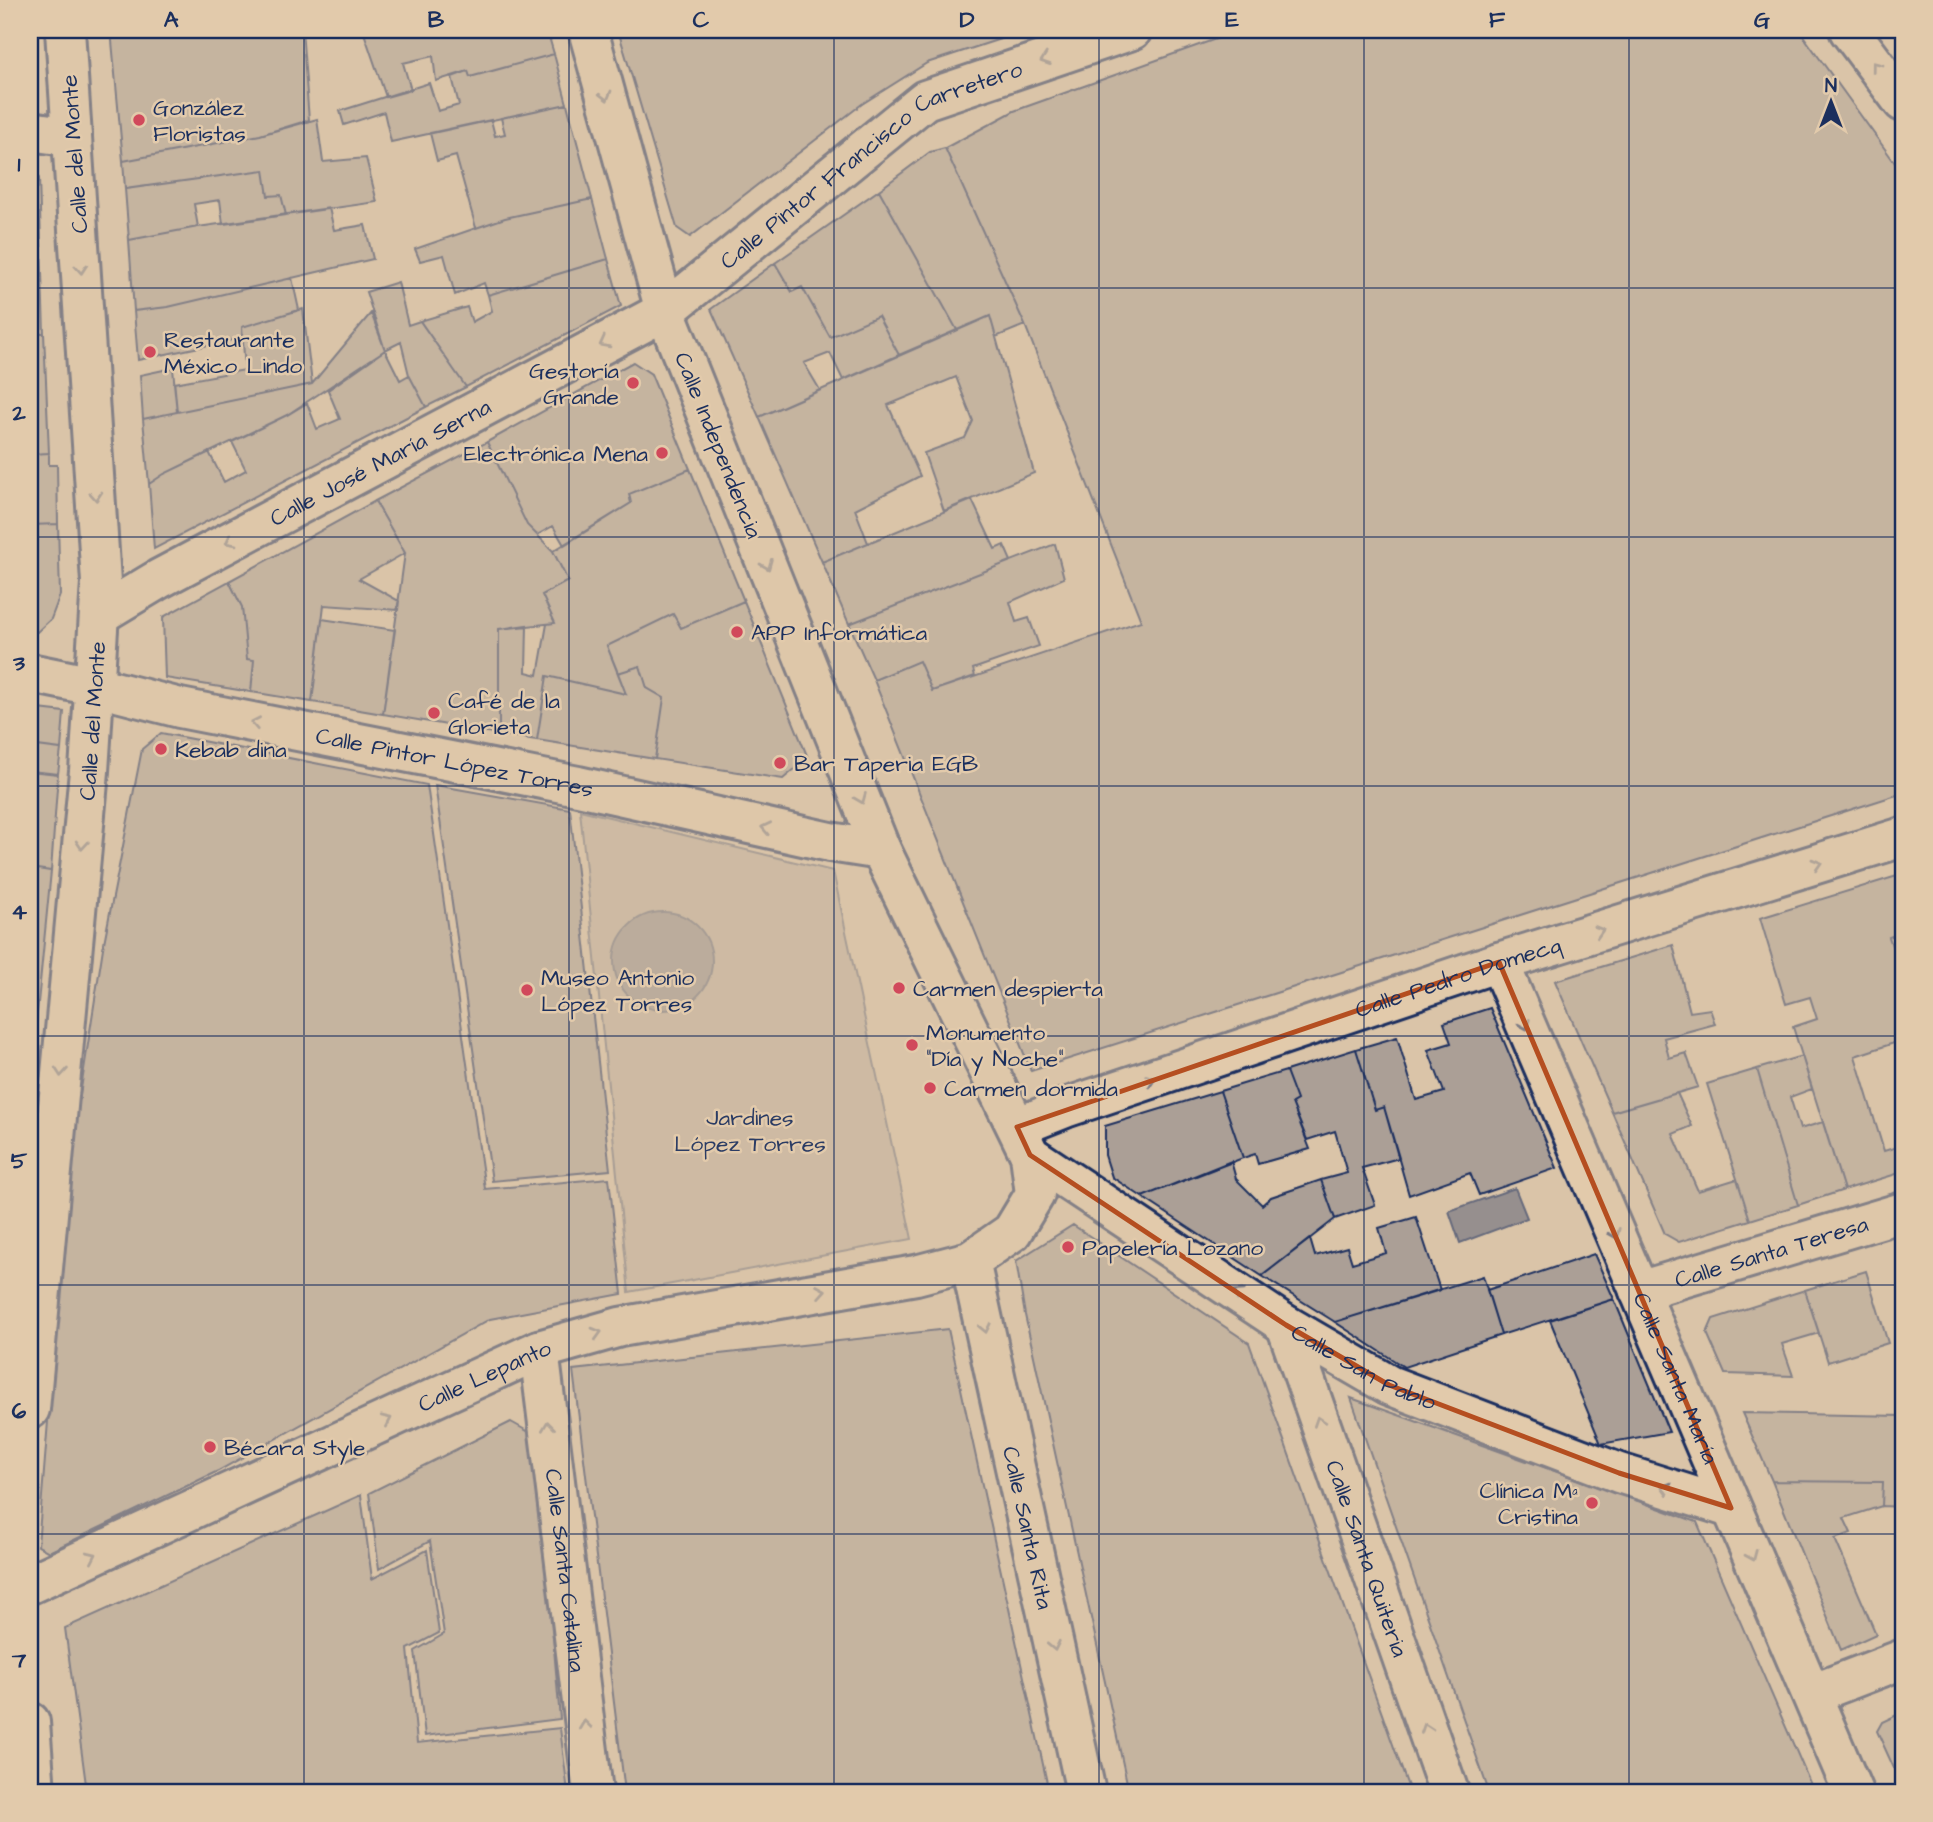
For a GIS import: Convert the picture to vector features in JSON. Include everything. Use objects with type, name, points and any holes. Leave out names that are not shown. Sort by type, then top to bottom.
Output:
[{"type":"street","name":"Calle del Monte","points":[[30,1409],[86,799],[101,582],[65,30]]},
{"type":"street","name":"Calle Independencia","points":[[588,30],[665,311],[881,850],[1024,1141]]},
{"type":"street","name":"Calle Pintor Francisco Carretero","points":[[665,311],[925,100],[1132,30]]},
{"type":"street","points":[[1849,30],[1903,102]]},
{"type":"street","points":[[30,131],[72,137]]},
{"type":"street","name":"Calle José María Serna","points":[[99,615],[159,579],[665,311]]},
{"type":"street","name":"Calle Pintor López Torres","points":[[30,673],[180,708],[578,786],[830,842],[881,850]]},
{"type":"street","name":"Calle Pedro Domecq","points":[[1024,1141],[1065,1108],[1499,962],[1903,837]]},
{"type":"street","name":"Calle Santa María","points":[[1499,962],[1853,1792]]},
{"type":"street","points":[[971,1261],[1012,1231],[1035,1194],[1024,1141]]},
{"type":"street","name":"Calle San Pablo","points":[[1024,1141],[1286,1325],[1389,1385],[1619,1474],[1731,1508]]},
{"type":"street","name":"Calle Santa Teresa","points":[[1639,1291],[1903,1212]]},
{"type":"street","name":"Calle Lepanto","points":[[30,1584],[539,1350],[620,1326],[916,1275],[971,1261]]},
{"type":"street","name":"Calle Santa Rita","points":[[971,1261],[1086,1792]]},
{"type":"street","name":"Calle Santa Quiteria","points":[[1286,1325],[1449,1792]]},
{"type":"street","name":"Calle Santa Catalina","points":[[539,1350],[593,1792]]},
{"type":"street","points":[[1812,1694],[1903,1659]]},
{"type":"street","points":[[30,1722],[35,1792]]},
{"type":"highlighted area","points":[[1499,962],[1731,1508],[1619,1473],[1389,1385],[1286,1325],[1030,1155],[1017,1127]]},
{"type":"green space","name":"Jardines López Torres","points":[[580,810],[833,871],[912,1239],[629,1292]]},
{"type":"shaded area","points":[[663,912],[682,915],[698,926],[709,942],[712,961],[709,980],[698,996],[682,1007],[663,1010],[644,1007],[628,996],[617,980],[614,961],[617,942],[628,926],[644,915]]},
{"type":"shaded area","points":[[1515,1188],[1527,1218],[1460,1243],[1449,1211]]},
{"type":"building","points":[[111,30],[302,30],[309,120],[260,135],[123,161]]},
{"type":"building","points":[[363,30],[547,30],[554,54],[470,77],[468,71],[436,81],[433,56],[403,63],[411,90],[386,97]]},
{"type":"building","points":[[618,30],[1028,30],[927,63],[862,104],[690,237],[677,228]]},
{"type":"building","points":[[1241,30],[1799,30],[1903,174],[1903,793],[1031,1071],[874,680],[919,661],[932,691],[1141,621],[1025,325],[945,148],[1014,111]]},
{"type":"building","points":[[554,54],[567,104],[391,142],[384,112],[344,125],[340,111],[429,83],[438,111],[459,105],[452,77],[468,71],[470,77]]},
{"type":"building","points":[[567,104],[592,199],[505,218],[476,228],[456,156],[437,161],[430,133],[491,120],[495,136],[505,134],[501,118]]},
{"type":"building","points":[[317,119],[323,162],[366,158],[377,202],[286,215],[281,195],[268,196],[264,170],[125,189],[123,161],[260,135]]},
{"type":"building","points":[[945,148],[1025,325],[996,337],[990,316],[957,330],[879,190],[930,152]]},
{"type":"building","points":[[30,166],[39,178],[41,242],[30,242]]},
{"type":"building","points":[[264,170],[268,196],[281,195],[286,215],[223,224],[220,200],[194,204],[198,227],[129,240],[125,189]]},
{"type":"building","points":[[879,190],[957,330],[899,355],[878,316],[830,337],[802,287],[792,292],[775,263]]},
{"type":"building","points":[[592,199],[608,259],[488,295],[484,283],[455,295],[444,255],[420,261],[415,249],[505,218]]},
{"type":"building","points":[[329,208],[334,230],[365,225],[373,259],[168,307],[134,311],[129,240]]},
{"type":"building","points":[[30,242],[41,242],[44,333],[30,333]]},
{"type":"building","points":[[608,259],[621,306],[466,387],[420,321],[467,307],[472,322],[492,311],[488,295]]},
{"type":"building","points":[[775,263],[792,292],[802,287],[830,337],[878,316],[899,355],[843,380],[830,353],[804,363],[820,390],[759,417],[711,309]]},
{"type":"building","points":[[292,278],[299,310],[242,327],[242,338],[138,360],[134,311],[168,307]]},
{"type":"building","points":[[398,282],[408,325],[420,321],[466,387],[426,407],[409,375],[401,342],[385,350],[366,292]]},
{"type":"building","points":[[303,309],[312,384],[177,412],[174,383],[245,370],[242,327]]},
{"type":"building","points":[[371,313],[385,350],[287,415],[164,474],[149,484],[143,419],[312,384]]},
{"type":"building","points":[[990,316],[1034,473],[944,511],[924,453],[965,438],[973,421],[956,377],[888,405],[920,476],[855,509],[868,543],[822,562],[759,417]]},
{"type":"building","points":[[30,333],[44,333],[49,453],[30,454]]},
{"type":"building","points":[[385,350],[400,380],[409,375],[426,407],[154,549],[149,484],[209,452],[224,482],[246,470],[232,442],[307,403],[317,429],[340,419],[328,390]]},
{"type":"building","points":[[633,362],[651,374],[690,469],[629,494],[631,503],[564,545],[553,526],[537,535],[527,525],[487,442]]},
{"type":"building","points":[[173,368],[177,412],[143,419],[140,375]]},
{"type":"building","points":[[487,442],[527,525],[553,551],[568,581],[542,595],[555,623],[499,629],[499,734],[383,714],[405,553],[375,501]]},
{"type":"building","points":[[49,453],[49,465],[57,465],[58,524],[30,525],[30,454]]},
{"type":"building","points":[[690,469],[744,601],[681,628],[673,614],[607,646],[626,694],[547,676],[537,740],[499,734],[499,629],[527,625],[526,672],[538,675],[547,624],[555,623],[542,595],[568,581],[553,551],[631,503],[629,494]]},
{"type":"building","points":[[972,500],[995,549],[1004,545],[1011,561],[849,624],[822,562]]},
{"type":"building","points":[[375,501],[405,553],[359,579],[399,601],[398,610],[324,605],[312,702],[251,692],[254,660],[247,659],[242,607],[229,581]]},
{"type":"building","points":[[58,524],[60,595],[51,619],[37,632],[30,632],[30,525]]},
{"type":"building","points":[[1055,544],[1064,578],[1010,602],[1016,622],[1029,618],[1039,646],[973,669],[975,676],[932,691],[919,661],[874,680],[849,624]]},
{"type":"building","points":[[229,581],[242,607],[247,659],[254,660],[251,692],[165,678],[163,617]]},
{"type":"building","points":[[744,601],[808,758],[783,779],[655,759],[664,698],[647,688],[640,666],[618,673],[607,646],[673,614],[681,628]]},
{"type":"building","points":[[322,619],[395,630],[383,714],[312,702]]},
{"type":"building","points":[[640,666],[647,688],[664,698],[655,759],[537,740],[547,676],[626,694],[618,673]]},
{"type":"building","points":[[30,708],[64,712],[61,749],[30,745]]},
{"type":"building","points":[[161,733],[427,785],[485,1189],[609,1178],[622,1294],[490,1319],[218,1471],[49,1552],[38,1546],[68,1172],[103,948],[142,749]]},
{"type":"building","points":[[30,745],[61,749],[58,774],[30,771]]},
{"type":"building","points":[[30,771],[58,774],[51,871],[30,868]]},
{"type":"building","name":"Museo Antonio López Torres","points":[[435,785],[570,809],[610,1170],[492,1181]]},
{"type":"building","points":[[30,868],[51,871],[30,1084]]},
{"type":"building","points":[[1897,876],[1903,899],[1903,932],[1889,937],[1894,951],[1903,948],[1903,1040],[1855,1056],[1884,1151],[1903,1145],[1903,1172],[1844,1190],[1793,1027],[1817,1019],[1810,997],[1786,1004],[1760,918]]},
{"type":"building","points":[[1673,945],[1690,1012],[1710,1009],[1715,1024],[1664,1038],[1669,1058],[1686,1053],[1698,1087],[1612,1112],[1555,981]]},
{"type":"building","points":[[1490,1008],[1557,1168],[1479,1195],[1470,1173],[1409,1195],[1384,1107],[1375,1110],[1356,1049],[1397,1037],[1416,1100],[1444,1092],[1428,1050],[1451,1043],[1444,1023]]},
{"type":"building","points":[[1356,1049],[1375,1110],[1384,1107],[1399,1158],[1362,1168],[1375,1205],[1335,1219],[1321,1180],[1347,1173],[1335,1131],[1307,1140],[1292,1103],[1297,1100],[1286,1071]]},
{"type":"building","points":[[1802,1056],[1812,1089],[1790,1097],[1800,1129],[1823,1122],[1844,1190],[1798,1205],[1757,1069]]},
{"type":"building","points":[[1757,1069],[1798,1205],[1750,1220],[1707,1084]]},
{"type":"building","points":[[1286,1071],[1297,1100],[1292,1103],[1310,1149],[1258,1164],[1255,1154],[1243,1158],[1220,1091]]},
{"type":"building","points":[[1220,1091],[1243,1158],[1142,1197],[1112,1177],[1105,1155],[1105,1126]]},
{"type":"building","points":[[1677,1093],[1692,1126],[1673,1134],[1698,1191],[1737,1179],[1750,1220],[1679,1242],[1665,1234],[1612,1112]]},
{"type":"building","points":[[1231,1161],[1236,1179],[1262,1205],[1271,1197],[1321,1180],[1335,1219],[1262,1276],[1142,1197]]},
{"type":"building","points":[[1416,1217],[1440,1290],[1335,1322],[1262,1276],[1310,1239],[1315,1256],[1347,1247],[1352,1263],[1386,1253],[1379,1228]]},
{"type":"building","points":[[1073,1225],[1249,1343],[1410,1792],[1129,1792],[1025,1315],[1016,1261]]},
{"type":"building","points":[[1594,1254],[1614,1299],[1501,1335],[1487,1290]]},
{"type":"building","points":[[1866,1271],[1888,1343],[1828,1362],[1805,1290]]},
{"type":"building","points":[[1483,1276],[1501,1335],[1404,1367],[1335,1322]]},
{"type":"building","points":[[1805,1290],[1819,1333],[1782,1344],[1793,1376],[1725,1374],[1707,1333],[1713,1319]]},
{"type":"building","points":[[1614,1299],[1669,1432],[1601,1444],[1550,1320]]},
{"type":"building","points":[[948,1329],[1049,1792],[625,1792],[573,1370]]},
{"type":"building","points":[[1351,1398],[1697,1522],[1814,1792],[1489,1792]]},
{"type":"building","points":[[1742,1413],[1903,1416],[1903,1507],[1882,1506],[1883,1482],[1772,1481]]},
{"type":"building","points":[[511,1422],[536,1436],[560,1719],[425,1736],[415,1651],[444,1634],[430,1541],[379,1569],[369,1493]]},
{"type":"building","points":[[1772,1481],[1883,1482],[1882,1506],[1844,1518],[1851,1533],[1835,1539],[1876,1634],[1841,1650]]},
{"type":"building","points":[[361,1495],[372,1579],[427,1550],[439,1633],[408,1649],[417,1743],[560,1728],[568,1792],[87,1792],[65,1628]]},
{"type":"building","points":[[1903,1712],[1903,1788],[1877,1731],[1882,1722]]},
{"type":"place","name":"González Floristas","points":[[139,120]]},
{"type":"place","name":"Restaurante México Lindo","points":[[150,352]]},
{"type":"place","name":"Gestoría Grande","points":[[633,383]]},
{"type":"place","name":"Electrónica Mena","points":[[662,453]]},
{"type":"place","name":"APP Informática","points":[[737,632]]},
{"type":"place","name":"Café de la Glorieta","points":[[434,713]]},
{"type":"place","name":"Kebab dina","points":[[161,749]]},
{"type":"place","name":"Bar Taperia EGB","points":[[780,763]]},
{"type":"place","name":"Carmen despierta","points":[[899,988]]},
{"type":"place","name":"Museo Antonio López Torres","points":[[527,990]]},
{"type":"place","name":"Monumento \"Día y Noche\"","points":[[912,1045]]},
{"type":"place","name":"Carmen dormida","points":[[930,1088]]},
{"type":"place","name":"Papelería Lozano","points":[[1068,1247]]},
{"type":"place","name":"Bécara Style","points":[[210,1447]]},
{"type":"place","name":"Clínica Mª Cristina","points":[[1592,1503]]}]
